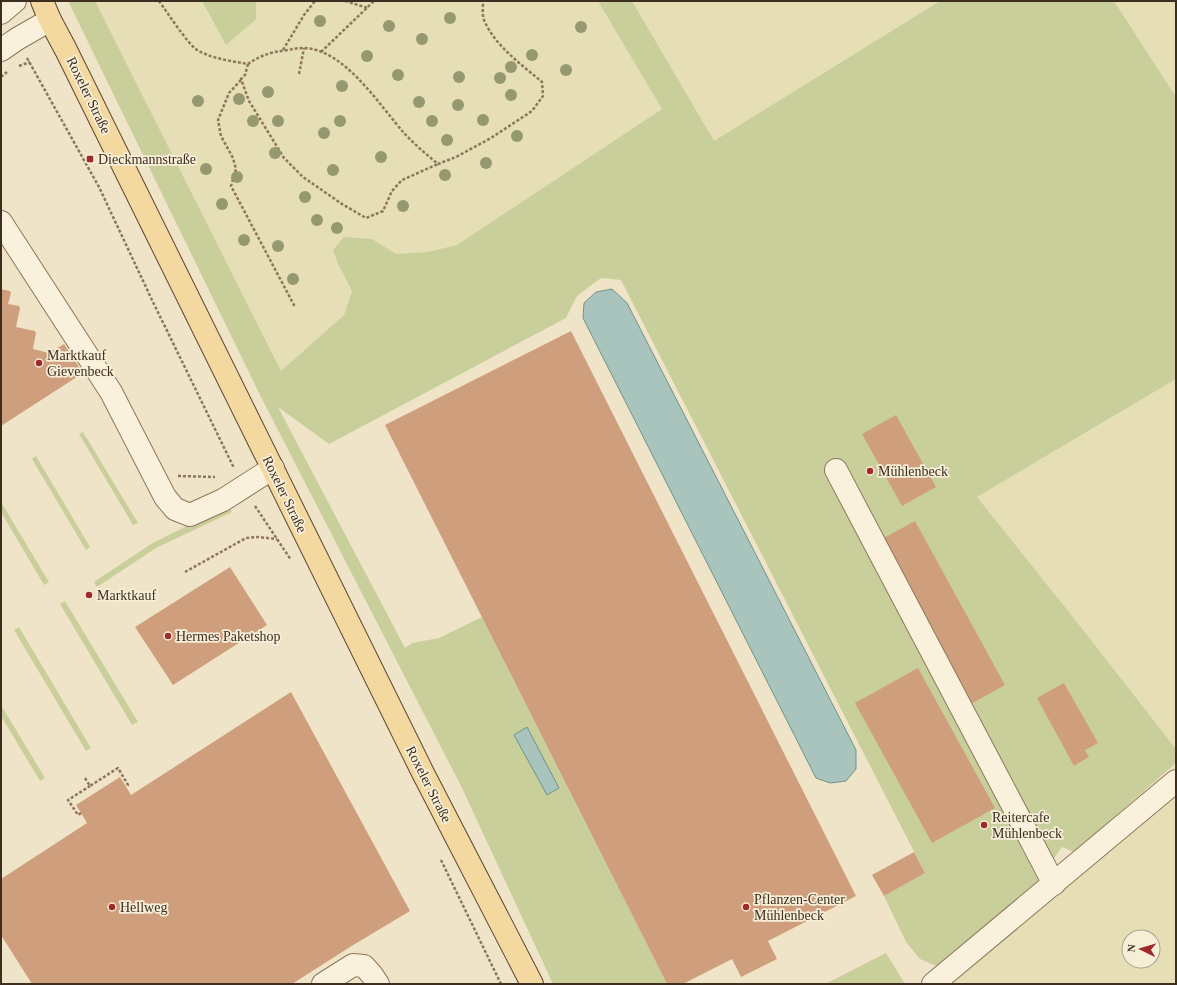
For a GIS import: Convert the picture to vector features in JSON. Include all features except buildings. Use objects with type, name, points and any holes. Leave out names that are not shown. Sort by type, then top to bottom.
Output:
[{"type":"main road","name":"Roxeler Straße","points":[[46,10],[423,773],[532,984]]},
{"type":"street","points":[[1,13],[15,1]]},
{"type":"street","points":[[1,50],[17,39],[46,10]]},
{"type":"street","points":[[1,222],[111,392],[165,497],[175,509],[190,515],[224,500],[273,468]]},
{"type":"street","points":[[836,470],[1054,884]]},
{"type":"street","points":[[933,984],[1176,781]]},
{"type":"street","points":[[323,984],[353,965],[364,966],[378,984]]},
{"type":"path","points":[[159,1],[196,49],[213,57],[248,64]]},
{"type":"path","points":[[282,51],[304,15],[315,1]]},
{"type":"path","points":[[345,1],[368,8]]},
{"type":"path","points":[[321,52],[374,1]]},
{"type":"path","points":[[241,80],[249,101],[267,128],[284,158],[303,177],[342,204],[366,218],[383,211],[392,191],[402,180],[456,157],[491,138],[532,111],[543,96],[542,82],[497,41],[484,19],[483,1]]},
{"type":"path","points":[[299,74],[304,48]]},
{"type":"path","points":[[295,306],[231,186],[236,169],[234,158],[221,136],[218,120],[229,93],[245,74],[248,64],[259,56],[282,51],[304,48],[321,52],[342,64],[361,82],[380,102],[404,133],[438,164]]},
{"type":"path","points":[[228,469],[232,464]]},
{"type":"path","points":[[154,475],[216,478],[220,476]]},
{"type":"path","points":[[185,572],[246,538],[258,537],[277,539]]},
{"type":"path","points":[[81,813],[78,815],[68,800],[118,768],[128,784],[126,786]]},
{"type":"path","points":[[85,778],[90,786]]},
{"type":"shaded area","points":[[95,1],[202,1],[226,45],[255,19],[256,1],[598,1],[662,109],[457,245],[427,252],[395,254],[372,239],[338,264],[352,291],[344,315],[281,371]]},
{"type":"shaded area","points":[[632,1],[940,1],[713,142]]},
{"type":"shaded area","points":[[1114,1],[1176,1],[1176,97]]},
{"type":"shaded area","points":[[1176,379],[1176,749],[977,497]]},
{"type":"shaded area","points":[[1176,791],[1176,984],[944,984]]},
{"type":"green space","name":"Mühlenbeck","points":[[68,1],[95,1],[281,371],[344,315],[352,291],[338,264],[333,250],[344,237],[372,239],[396,254],[427,252],[457,245],[662,109],[598,1],[632,1],[714,141],[940,1],[1114,1],[1176,97],[1176,379],[977,497],[1176,749],[1176,763],[1074,852],[1062,847],[1037,882],[939,967],[920,959],[906,942],[884,896],[925,873],[621,280],[601,278],[577,296],[566,318],[329,444],[278,407],[405,648],[412,643],[439,638],[482,617],[667,984],[553,984],[462,788],[261,397]]},
{"type":"green space","points":[[202,1],[256,1],[256,19],[226,45]]},
{"type":"green space","points":[[83,432],[138,523],[133,525],[79,434]]},
{"type":"green space","points":[[36,456],[90,547],[86,550],[32,459]]},
{"type":"green space","points":[[1,502],[49,582],[44,585],[1,512]]},
{"type":"green space","points":[[228,505],[232,512],[156,548],[97,587],[94,582],[151,544]]},
{"type":"green space","points":[[65,601],[138,722],[132,725],[60,604]]},
{"type":"green space","points":[[19,627],[91,748],[86,751],[14,630]]},
{"type":"green space","points":[[1,705],[45,778],[40,781],[1,716]]},
{"type":"green space","points":[[886,953],[905,984],[825,984]]},
{"type":"water","points":[[612,289],[627,303],[856,750],[856,769],[846,781],[830,783],[816,778],[583,318],[584,303],[596,292]]},
{"type":"water","points":[[527,727],[559,788],[547,795],[514,735]]},
{"type":"place","name":"Dieckmannstraße","points":[[90,159]]},
{"type":"place","name":"Marktkauf Gievenbeck","points":[[39,363]]},
{"type":"place","name":"Mühlenbeck","points":[[870,471]]},
{"type":"place","name":"Marktkauf","points":[[89,595]]},
{"type":"place","name":"Hermes Paketshop","points":[[168,636]]},
{"type":"place","name":"Reitercafe Mühlenbeck","points":[[984,825]]},
{"type":"place","name":"Hellweg","points":[[112,907]]},
{"type":"place","name":"Pflanzen-Center Mühlenbeck","points":[[746,907]]}]
